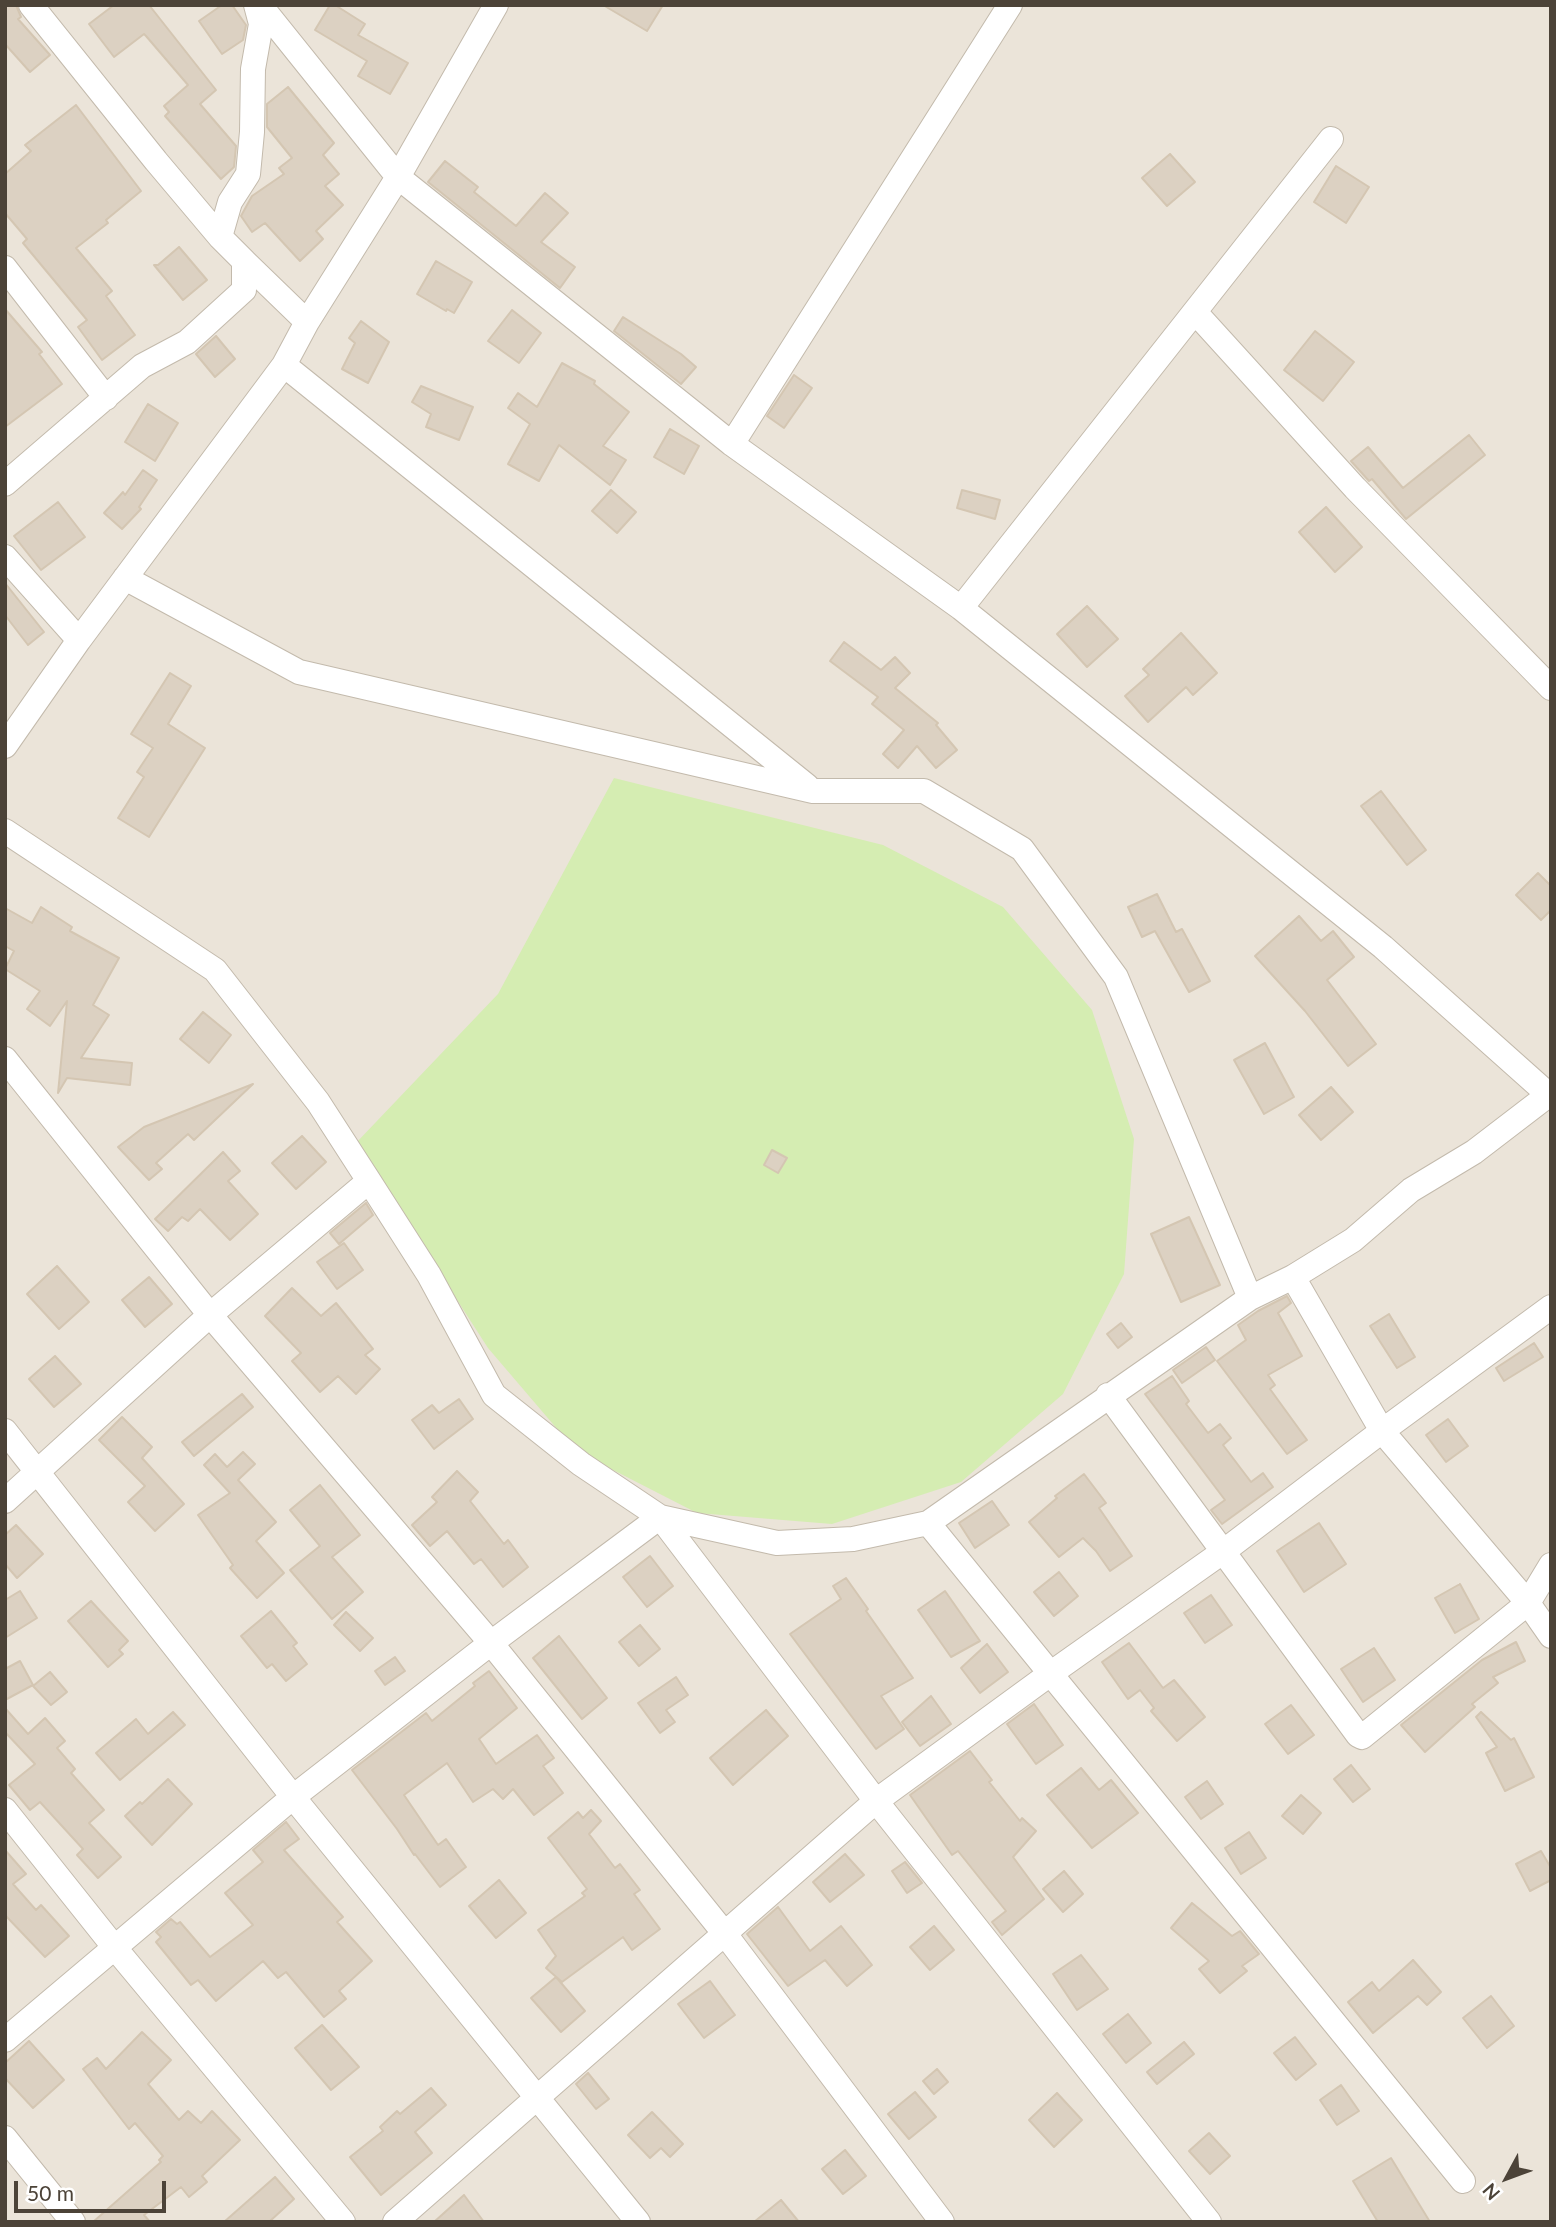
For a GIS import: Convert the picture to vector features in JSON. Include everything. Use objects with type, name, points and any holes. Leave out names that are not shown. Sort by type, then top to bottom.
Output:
[{"type":"street","points":[[31,5],[220,237],[307,321]]},
{"type":"street","points":[[220,237],[230,202],[248,174],[253,69],[261,24],[258,5]]},
{"type":"street","points":[[5,2040],[293,1797],[491,1643],[660,1517],[777,1543],[853,1539],[928,1523],[1250,1298],[1293,1278],[1353,1240],[1411,1190],[1474,1152],[1550,1094],[1383,947],[961,608],[732,444],[398,177],[258,5]]},
{"type":"street","points":[[5,746],[79,640],[284,365],[307,321],[398,177],[496,5]]},
{"type":"street","points":[[732,444],[1010,5]]},
{"type":"street","points":[[961,608],[1331,139]]},
{"type":"street","points":[[5,484],[142,366],[187,342],[244,290],[244,261]]},
{"type":"street","points":[[5,268],[106,398]]},
{"type":"street","points":[[1195,312],[1355,488],[1551,688]]},
{"type":"street","points":[[284,365],[813,790]]},
{"type":"street","points":[[5,557],[79,640]]},
{"type":"street","points":[[125,578],[299,672],[813,790],[924,791],[1022,849],[1116,977],[1250,1298]]},
{"type":"street","points":[[5,831],[215,970],[318,1102],[429,1275],[494,1395],[581,1464],[660,1517],[876,1801],[1209,2222]]},
{"type":"street","points":[[5,1059],[210,1315],[491,1643],[725,1934],[942,2222]]},
{"type":"street","points":[[5,1501],[210,1315],[369,1181]]},
{"type":"street","points":[[1293,1278],[1382,1431],[1528,1603],[1551,1636]]},
{"type":"street","points":[[395,2222],[876,1801],[1224,1551],[1551,1307]]},
{"type":"street","points":[[1108,1395],[1362,1737],[1528,1603],[1551,1564]]},
{"type":"street","points":[[5,1431],[293,1797],[638,2222]]},
{"type":"street","points":[[928,1523],[1463,2181]]},
{"type":"street","points":[[5,1810],[114,1948],[343,2222]]},
{"type":"street","points":[[5,2138],[73,2222]]},
{"type":"shaded area","points":[[5,5],[1551,5],[1551,2222],[5,2222]]},
{"type":"green space","points":[[614,778],[883,845],[1003,907],[1092,1010],[1134,1139],[1124,1274],[1063,1394],[961,1482],[832,1524],[697,1513],[576,1451],[488,1348],[356,1143],[498,994]]},
{"type":"building","points":[[5,5],[16,5],[21,17],[18,19],[50,55],[30,72],[5,44]]},
{"type":"building","points":[[114,5],[149,5],[216,90],[200,104],[236,146],[234,167],[221,179],[165,116],[169,112],[164,106],[188,85],[144,34],[114,57],[89,24]]},
{"type":"building","points":[[222,5],[232,5],[246,25],[243,40],[222,54],[199,21]]},
{"type":"building","points":[[330,5],[335,5],[365,24],[358,35],[408,63],[390,94],[358,76],[367,61],[315,30]]},
{"type":"building","points":[[603,5],[663,5],[647,31]]},
{"type":"building","points":[[288,87],[334,143],[323,155],[339,174],[325,186],[343,205],[316,231],[323,239],[300,261],[265,223],[252,232],[241,216],[252,196],[284,174],[279,168],[292,158],[267,127],[267,104]]},
{"type":"building","points":[[76,105],[141,191],[106,220],[108,223],[76,248],[112,291],[106,296],[135,335],[102,360],[78,327],[87,320],[23,243],[27,239],[5,213],[5,174],[31,151],[25,145]]},
{"type":"building","points":[[1170,154],[1195,182],[1167,206],[1142,178]]},
{"type":"building","points":[[445,161],[478,187],[474,192],[516,226],[545,193],[568,213],[541,242],[575,267],[560,288],[428,182]]},
{"type":"building","points":[[1336,166],[1369,187],[1346,223],[1314,202]]},
{"type":"building","points":[[179,247],[207,280],[183,300],[154,265],[158,265]]},
{"type":"building","points":[[436,261],[472,282],[454,313],[417,294]]},
{"type":"building","points":[[5,309],[42,352],[39,354],[62,384],[5,427]]},
{"type":"building","points":[[512,310],[541,333],[519,363],[488,341]]},
{"type":"building","points":[[623,317],[681,354],[696,367],[681,384],[614,331]]},
{"type":"building","points":[[361,321],[389,342],[368,383],[342,369],[355,343],[349,338]]},
{"type":"building","points":[[1315,331],[1354,362],[1323,401],[1284,370]]},
{"type":"building","points":[[216,336],[235,359],[215,377],[196,354]]},
{"type":"building","points":[[562,363],[595,381],[594,384],[629,412],[603,446],[626,460],[610,485],[559,445],[539,481],[508,464],[530,424],[508,408],[518,393],[537,407]]},
{"type":"building","points":[[794,375],[812,388],[784,428],[767,416]]},
{"type":"building","points":[[421,386],[473,407],[459,440],[426,427],[431,414],[412,402]]},
{"type":"building","points":[[148,404],[178,423],[155,461],[125,442]]},
{"type":"building","points":[[670,429],[699,446],[684,474],[654,457]]},
{"type":"building","points":[[1469,435],[1485,455],[1406,519],[1372,479],[1369,481],[1351,461],[1368,447],[1403,488]]},
{"type":"building","points":[[143,470],[157,480],[139,507],[141,509],[122,529],[104,513],[123,492],[125,495]]},
{"type":"building","points":[[611,490],[636,512],[617,533],[592,511]]},
{"type":"building","points":[[962,490],[1000,500],[995,519],[957,508]]},
{"type":"building","points":[[58,502],[85,537],[41,570],[14,536]]},
{"type":"building","points":[[1326,507],[1362,547],[1335,572],[1299,532]]},
{"type":"building","points":[[5,583],[44,632],[28,645],[5,615]]},
{"type":"building","points":[[1087,606],[1118,639],[1087,667],[1057,634]]},
{"type":"building","points":[[1181,633],[1217,673],[1193,695],[1186,687],[1148,722],[1125,696],[1149,675],[1143,669]]},
{"type":"building","points":[[844,642],[881,670],[895,657],[910,673],[895,688],[938,723],[936,725],[957,750],[936,768],[917,746],[898,768],[883,754],[904,730],[872,704],[878,697],[830,661]]},
{"type":"building","points":[[170,673],[191,686],[168,724],[205,748],[149,837],[118,818],[144,777],[137,772],[153,748],[131,734]]},
{"type":"building","points":[[1381,791],[1426,850],[1407,865],[1361,806]]},
{"type":"building","points":[[1538,873],[1551,886],[1551,910],[1541,920],[1516,895]]},
{"type":"building","points":[[1157,894],[1176,932],[1182,929],[1210,981],[1189,992],[1155,931],[1142,937],[1128,907]]},
{"type":"building","points":[[41,907],[72,927],[70,931],[119,958],[93,1005],[109,1015],[81,1058],[132,1063],[130,1085],[67,1078],[58,1093],[67,1001],[50,1026],[27,1009],[40,991],[5,969],[14,951],[5,946],[5,908],[32,923]]},
{"type":"building","points":[[1299,916],[1321,941],[1333,931],[1354,957],[1327,980],[1376,1044],[1348,1066],[1305,1011],[1255,956]]},
{"type":"building","points":[[203,1012],[231,1035],[209,1063],[180,1039]]},
{"type":"building","points":[[1265,1043],[1294,1097],[1264,1114],[1234,1060]]},
{"type":"building","points":[[253,1084],[194,1140],[188,1134],[156,1163],[162,1169],[149,1180],[118,1147],[144,1127]]},
{"type":"building","points":[[1331,1087],[1353,1112],[1321,1140],[1299,1115]]},
{"type":"building","points":[[302,1136],[326,1162],[296,1189],[272,1163]]},
{"type":"building","points":[[772,1150],[787,1158],[778,1173],[764,1165]]},
{"type":"building","points":[[223,1152],[240,1171],[228,1181],[258,1214],[230,1240],[200,1209],[188,1221],[182,1217],[168,1231],[155,1219]]},
{"type":"building","points":[[366,1203],[373,1215],[339,1244],[330,1233]]},
{"type":"building","points":[[1189,1217],[1220,1285],[1181,1302],[1151,1234]]},
{"type":"building","points":[[344,1243],[363,1270],[337,1289],[317,1262]]},
{"type":"building","points":[[57,1266],[89,1302],[59,1329],[27,1294]]},
{"type":"building","points":[[149,1277],[172,1304],[145,1327],[122,1300]]},
{"type":"building","points":[[292,1288],[321,1316],[336,1303],[373,1349],[365,1355],[380,1369],[356,1394],[338,1376],[320,1392],[292,1361],[301,1353],[265,1316]]},
{"type":"building","points":[[1287,1296],[1291,1303],[1278,1313],[1302,1356],[1268,1375],[1275,1385],[1270,1389],[1307,1440],[1287,1454],[1217,1361],[1246,1340],[1238,1325]]},
{"type":"building","points":[[1389,1314],[1415,1357],[1397,1368],[1370,1326]]},
{"type":"building","points":[[1121,1323],[1132,1337],[1118,1348],[1107,1334]]},
{"type":"building","points":[[1534,1343],[1543,1357],[1504,1381],[1496,1368]]},
{"type":"building","points":[[1206,1347],[1215,1360],[1182,1383],[1173,1370]]},
{"type":"building","points":[[55,1356],[81,1384],[54,1407],[29,1379]]},
{"type":"building","points":[[1172,1376],[1189,1401],[1186,1404],[1208,1433],[1220,1424],[1231,1438],[1223,1445],[1251,1482],[1263,1473],[1273,1487],[1222,1524],[1211,1510],[1225,1500],[1145,1394]]},
{"type":"building","points":[[242,1394],[253,1407],[194,1456],[182,1442]]},
{"type":"building","points":[[459,1399],[473,1419],[434,1449],[412,1420],[432,1405],[439,1413]]},
{"type":"building","points":[[122,1417],[152,1447],[142,1458],[184,1504],[155,1531],[128,1502],[145,1486],[99,1440]]},
{"type":"building","points":[[1448,1419],[1468,1446],[1446,1462],[1426,1435]]},
{"type":"building","points":[[243,1452],[255,1464],[238,1480],[276,1522],[256,1541],[284,1573],[257,1598],[230,1568],[233,1565],[198,1515],[230,1493],[204,1465],[215,1454],[227,1467]]},
{"type":"building","points":[[457,1471],[478,1492],[470,1501],[504,1544],[508,1540],[528,1567],[503,1587],[481,1559],[474,1564],[447,1531],[430,1546],[412,1525],[437,1502],[432,1497]]},
{"type":"building","points":[[1084,1474],[1106,1503],[1099,1508],[1132,1556],[1110,1571],[1083,1538],[1059,1557],[1029,1522],[1057,1498],[1055,1496]]},
{"type":"building","points":[[320,1485],[360,1535],[332,1557],[363,1592],[332,1619],[290,1570],[320,1546],[290,1510]]},
{"type":"building","points":[[992,1501],[1009,1525],[975,1548],[959,1523]]},
{"type":"building","points":[[1319,1523],[1346,1564],[1304,1592],[1277,1551]]},
{"type":"building","points":[[16,1525],[43,1554],[17,1578],[5,1564],[5,1535]]},
{"type":"building","points":[[650,1556],[673,1586],[647,1607],[623,1577]]},
{"type":"building","points":[[1059,1572],[1078,1596],[1054,1616],[1034,1592]]},
{"type":"building","points":[[846,1578],[913,1678],[881,1696],[904,1729],[876,1749],[790,1634],[841,1599],[833,1586]]},
{"type":"building","points":[[1460,1584],[1479,1619],[1455,1633],[1435,1598]]},
{"type":"building","points":[[20,1591],[37,1618],[5,1638],[5,1600]]},
{"type":"building","points":[[945,1591],[980,1641],[951,1657],[918,1610]]},
{"type":"building","points":[[1211,1595],[1232,1625],[1205,1643],[1184,1613]]},
{"type":"building","points":[[91,1601],[128,1641],[119,1650],[123,1654],[108,1667],[68,1621]]},
{"type":"building","points":[[271,1611],[297,1643],[293,1646],[307,1664],[286,1681],[272,1664],[267,1668],[241,1636]]},
{"type":"building","points":[[346,1612],[373,1638],[360,1651],[334,1625]]},
{"type":"building","points":[[640,1625],[660,1649],[639,1666],[619,1642]]},
{"type":"building","points":[[559,1636],[607,1698],[582,1719],[533,1658]]},
{"type":"building","points":[[1516,1642],[1525,1661],[1493,1677],[1498,1683],[1472,1704],[1475,1707],[1425,1752],[1401,1725],[1482,1660]]},
{"type":"building","points":[[1129,1643],[1163,1688],[1174,1680],[1205,1717],[1177,1741],[1151,1711],[1154,1708],[1140,1690],[1128,1699],[1102,1662]]},
{"type":"building","points":[[987,1644],[1008,1672],[980,1693],[961,1668]]},
{"type":"building","points":[[1374,1648],[1395,1680],[1363,1702],[1341,1669]]},
{"type":"building","points":[[395,1657],[405,1671],[385,1685],[375,1671]]},
{"type":"building","points":[[20,1661],[33,1685],[5,1700],[5,1669]]},
{"type":"building","points":[[489,1671],[517,1708],[479,1739],[496,1764],[537,1735],[554,1758],[543,1766],[563,1793],[534,1815],[513,1789],[503,1799],[493,1789],[473,1802],[447,1763],[404,1795],[438,1845],[446,1839],[466,1867],[440,1887],[352,1770],[426,1713],[432,1721]]},
{"type":"building","points":[[50,1672],[67,1692],[51,1705],[33,1686]]},
{"type":"building","points":[[676,1677],[688,1695],[666,1710],[675,1722],[660,1733],[638,1703]]},
{"type":"building","points":[[931,1696],[951,1724],[920,1746],[902,1722]]},
{"type":"building","points":[[1034,1704],[1063,1745],[1036,1764],[1007,1724]]},
{"type":"building","points":[[1291,1705],[1314,1735],[1288,1754],[1265,1724]]},
{"type":"building","points":[[5,1708],[28,1734],[45,1718],[65,1741],[57,1748],[75,1769],[71,1773],[104,1810],[89,1823],[121,1857],[98,1878],[77,1855],[83,1849],[40,1802],[30,1810],[9,1785],[35,1764],[5,1732]]},
{"type":"building","points":[[766,1710],[788,1736],[733,1785],[710,1758]]},
{"type":"building","points":[[173,1712],[185,1725],[120,1780],[96,1753],[136,1719],[148,1734]]},
{"type":"building","points":[[1481,1712],[1511,1740],[1514,1738],[1534,1777],[1505,1791],[1486,1753],[1497,1747],[1476,1717]]},
{"type":"building","points":[[970,1751],[992,1780],[989,1782],[1020,1821],[1022,1818],[1036,1831],[1013,1857],[1044,1899],[1002,1935],[992,1922],[1006,1911],[958,1851],[952,1855],[910,1795]]},
{"type":"building","points":[[1351,1765],[1370,1789],[1353,1802],[1334,1779]]},
{"type":"building","points":[[1081,1768],[1099,1790],[1111,1780],[1138,1813],[1092,1848],[1047,1795]]},
{"type":"building","points":[[168,1779],[192,1804],[152,1845],[125,1816]]},
{"type":"building","points":[[1207,1781],[1223,1804],[1201,1819],[1185,1797]]},
{"type":"building","points":[[1301,1795],[1321,1813],[1303,1834],[1282,1816]]},
{"type":"building","points":[[591,1810],[601,1821],[589,1834],[615,1868],[620,1864],[640,1890],[634,1894],[660,1929],[632,1950],[623,1937],[562,1982],[546,1968],[556,1956],[538,1930],[585,1896],[582,1893],[587,1889],[548,1838],[578,1812],[583,1818]]},
{"type":"building","points":[[286,1822],[299,1839],[284,1850],[343,1917],[337,1922],[372,1961],[339,1991],[346,1999],[324,2017],[286,1972],[278,1978],[263,1961],[216,2001],[198,1980],[191,1985],[156,1942],[161,1937],[156,1932],[171,1919],[177,1924],[180,1922],[210,1957],[253,1925],[225,1893],[263,1862],[253,1850]]},
{"type":"building","points":[[1249,1832],[1266,1858],[1241,1874],[1225,1848]]},
{"type":"building","points":[[5,1850],[26,1874],[13,1884],[36,1910],[41,1905],[69,1936],[45,1957],[5,1915]]},
{"type":"building","points":[[1541,1851],[1551,1868],[1551,1880],[1530,1891],[1516,1864]]},
{"type":"building","points":[[845,1854],[864,1875],[830,1902],[813,1882]]},
{"type":"building","points":[[905,1862],[922,1883],[907,1893],[892,1871]]},
{"type":"building","points":[[1064,1871],[1083,1894],[1063,1912],[1043,1889]]},
{"type":"building","points":[[499,1880],[526,1913],[496,1938],[469,1906]]},
{"type":"building","points":[[1192,1903],[1232,1936],[1240,1931],[1259,1954],[1242,1966],[1247,1971],[1220,1993],[1199,1969],[1209,1961],[1171,1928]]},
{"type":"building","points":[[778,1907],[810,1951],[841,1926],[872,1965],[847,1986],[825,1960],[788,1986],[747,1934]]},
{"type":"building","points":[[934,1926],[954,1950],[930,1970],[910,1947]]},
{"type":"building","points":[[1081,1955],[1108,1989],[1077,2010],[1053,1974]]},
{"type":"building","points":[[1413,1960],[1441,1992],[1427,2005],[1418,1996],[1373,2033],[1348,2002],[1372,1982],[1379,1991]]},
{"type":"building","points":[[556,1977],[585,2011],[561,2032],[531,1998]]},
{"type":"building","points":[[710,1981],[735,2015],[704,2038],[678,2004]]},
{"type":"building","points":[[1491,1996],[1514,2026],[1487,2048],[1463,2018]]},
{"type":"building","points":[[1128,2014],[1151,2043],[1126,2063],[1103,2034]]},
{"type":"building","points":[[322,2025],[359,2067],[331,2090],[295,2048]]},
{"type":"building","points":[[142,2032],[171,2060],[148,2084],[179,2120],[188,2111],[201,2123],[212,2111],[240,2140],[202,2176],[207,2182],[189,2197],[181,2187],[144,2215],[150,2222],[93,2222],[161,2162],[159,2160],[163,2156],[135,2123],[129,2129],[83,2069],[97,2058],[106,2069]]},
{"type":"building","points":[[1295,2037],[1316,2064],[1296,2080],[1274,2053]]},
{"type":"building","points":[[29,2041],[64,2080],[33,2108],[5,2078],[5,2063]]},
{"type":"building","points":[[1184,2042],[1194,2054],[1157,2084],[1147,2072]]},
{"type":"building","points":[[937,2069],[948,2082],[934,2094],[923,2081]]},
{"type":"building","points":[[588,2073],[609,2099],[596,2109],[576,2084]]},
{"type":"building","points":[[1341,2085],[1359,2111],[1337,2125],[1320,2100]]},
{"type":"building","points":[[431,2088],[446,2105],[415,2132],[432,2153],[381,2195],[350,2157],[383,2131],[380,2127],[397,2111],[400,2114]]},
{"type":"building","points":[[915,2092],[936,2117],[909,2139],[888,2114]]},
{"type":"building","points":[[1057,2093],[1082,2120],[1054,2147],[1029,2120]]},
{"type":"building","points":[[652,2112],[683,2144],[670,2157],[661,2148],[650,2158],[628,2135]]},
{"type":"building","points":[[1209,2133],[1230,2156],[1210,2174],[1189,2151]]},
{"type":"building","points":[[845,2150],[866,2176],[843,2194],[822,2169]]},
{"type":"building","points":[[1391,2158],[1430,2222],[1378,2222],[1353,2181]]},
{"type":"building","points":[[275,2177],[294,2199],[269,2222],[224,2222]]},
{"type":"building","points":[[464,2195],[484,2222],[434,2222]]},
{"type":"building","points":[[781,2200],[799,2222],[754,2222]]}]
